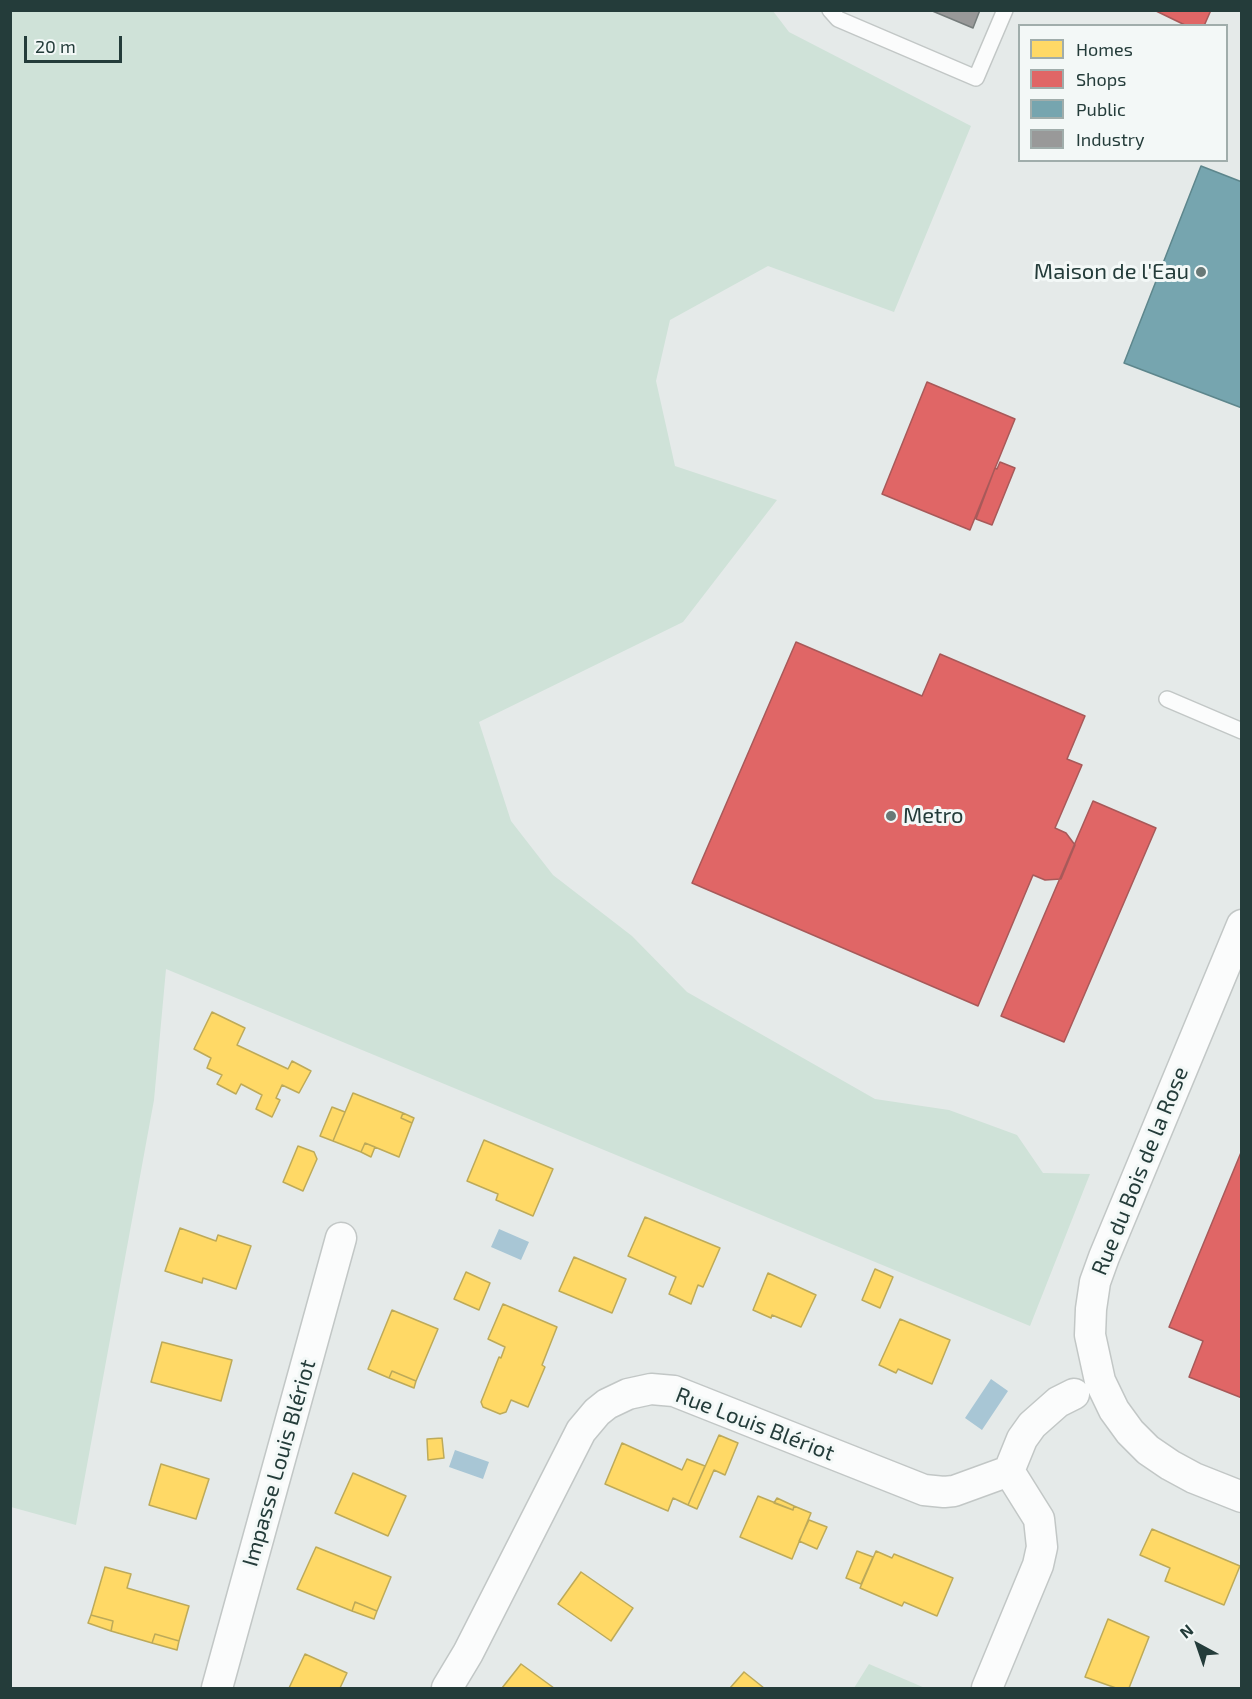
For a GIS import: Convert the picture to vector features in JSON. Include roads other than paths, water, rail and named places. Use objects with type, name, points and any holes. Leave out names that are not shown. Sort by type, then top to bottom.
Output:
[{"type":"street","name":"Rue du Bois de la Rose","points":[[1242,925],[1104,1257],[1095,1282],[1090,1335],[1100,1381],[1114,1410],[1130,1432],[1148,1450],[1170,1465],[1242,1497]]},
{"type":"street","name":"Impasse Louis Blériot","points":[[217,1689],[341,1238]]},
{"type":"street","name":"Rue Louis Blériot","points":[[447,1689],[468,1653],[581,1431],[607,1404],[628,1394],[651,1389],[674,1391],[924,1490],[954,1491],[1009,1471]]},
{"type":"street","points":[[987,1689],[1038,1565],[1042,1547],[1039,1519],[1009,1471],[1022,1439],[1032,1425],[1044,1412],[1074,1394]]},
{"type":"lane","points":[[830,10],[838,20],[976,78],[1005,10]]},
{"type":"lane","points":[[1167,699],[1242,731]]},
{"type":"water","points":[[499,1229],[529,1242],[521,1260],[491,1247]]},
{"type":"water","points":[[991,1379],[1008,1391],[982,1430],[965,1418]]},
{"type":"water","points":[[455,1450],[489,1462],[483,1479],[449,1467]]},
{"type":"place","name":"Maison de l'Eau","points":[[1201,272]]},
{"type":"place","name":"Metro","points":[[891,816]]}]
